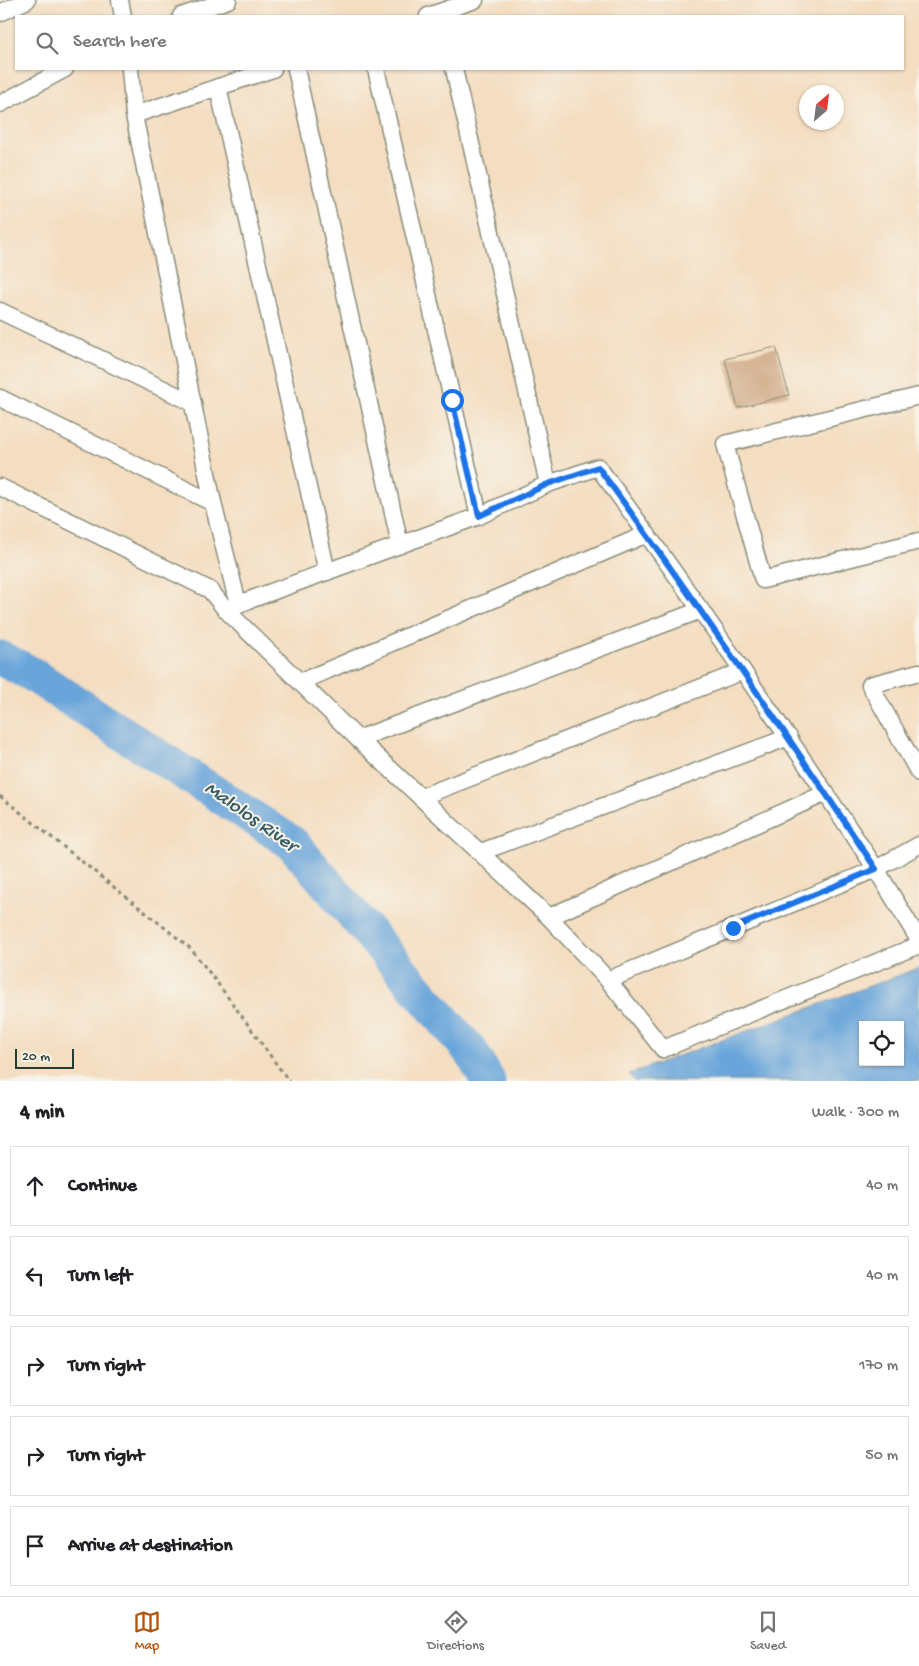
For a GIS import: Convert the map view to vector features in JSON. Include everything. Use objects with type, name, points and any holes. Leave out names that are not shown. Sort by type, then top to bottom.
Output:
[{"type":"street","points":[[0,13],[27,0]]},
{"type":"street","points":[[120,0],[123,15]]},
{"type":"street","points":[[184,15],[228,0]]},
{"type":"street","points":[[437,15],[475,0]]},
{"type":"street","points":[[0,104],[63,70]]},
{"type":"street","points":[[130,70],[134,115],[213,503],[231,606]]},
{"type":"street","points":[[134,115],[270,70]]},
{"type":"street","points":[[296,70],[400,545]]},
{"type":"street","points":[[376,70],[479,516]]},
{"type":"street","points":[[454,70],[548,484]]},
{"type":"street","points":[[218,87],[327,572]]},
{"type":"street","points":[[0,311],[193,403]]},
{"type":"street","points":[[919,396],[725,444],[763,580],[919,541]]},
{"type":"street","points":[[0,398],[213,503]]},
{"type":"street","points":[[231,606],[479,516],[548,484],[598,467],[701,610],[789,737],[876,869],[919,940]]},
{"type":"street","points":[[0,487],[210,590],[231,606],[300,682],[358,739],[549,917],[608,980],[663,1049],[919,946]]},
{"type":"street","points":[[300,682],[647,534]]},
{"type":"street","points":[[358,739],[701,610]]},
{"type":"street","points":[[421,797],[743,671]]},
{"type":"street","points":[[919,672],[870,685],[914,755],[919,774]]},
{"type":"street","points":[[481,852],[789,737]]},
{"type":"street","points":[[549,917],[826,793]]},
{"type":"street","points":[[608,980],[876,869],[919,845]]},
{"type":"path","points":[[0,796],[190,948],[289,1081]]},
{"type":"water","points":[[919,968],[919,1081],[634,1081],[629,1074]]},
{"type":"building","points":[[776,347],[789,395],[738,408],[725,359]]},
{"type":"waterway","name":"Malolos River","points":[[0,658],[30,673],[292,843],[472,1053],[488,1081]]},
{"type":"route","points":[[452,400],[479,516],[548,484],[598,467],[777,720],[876,869],[733,928]]}]
